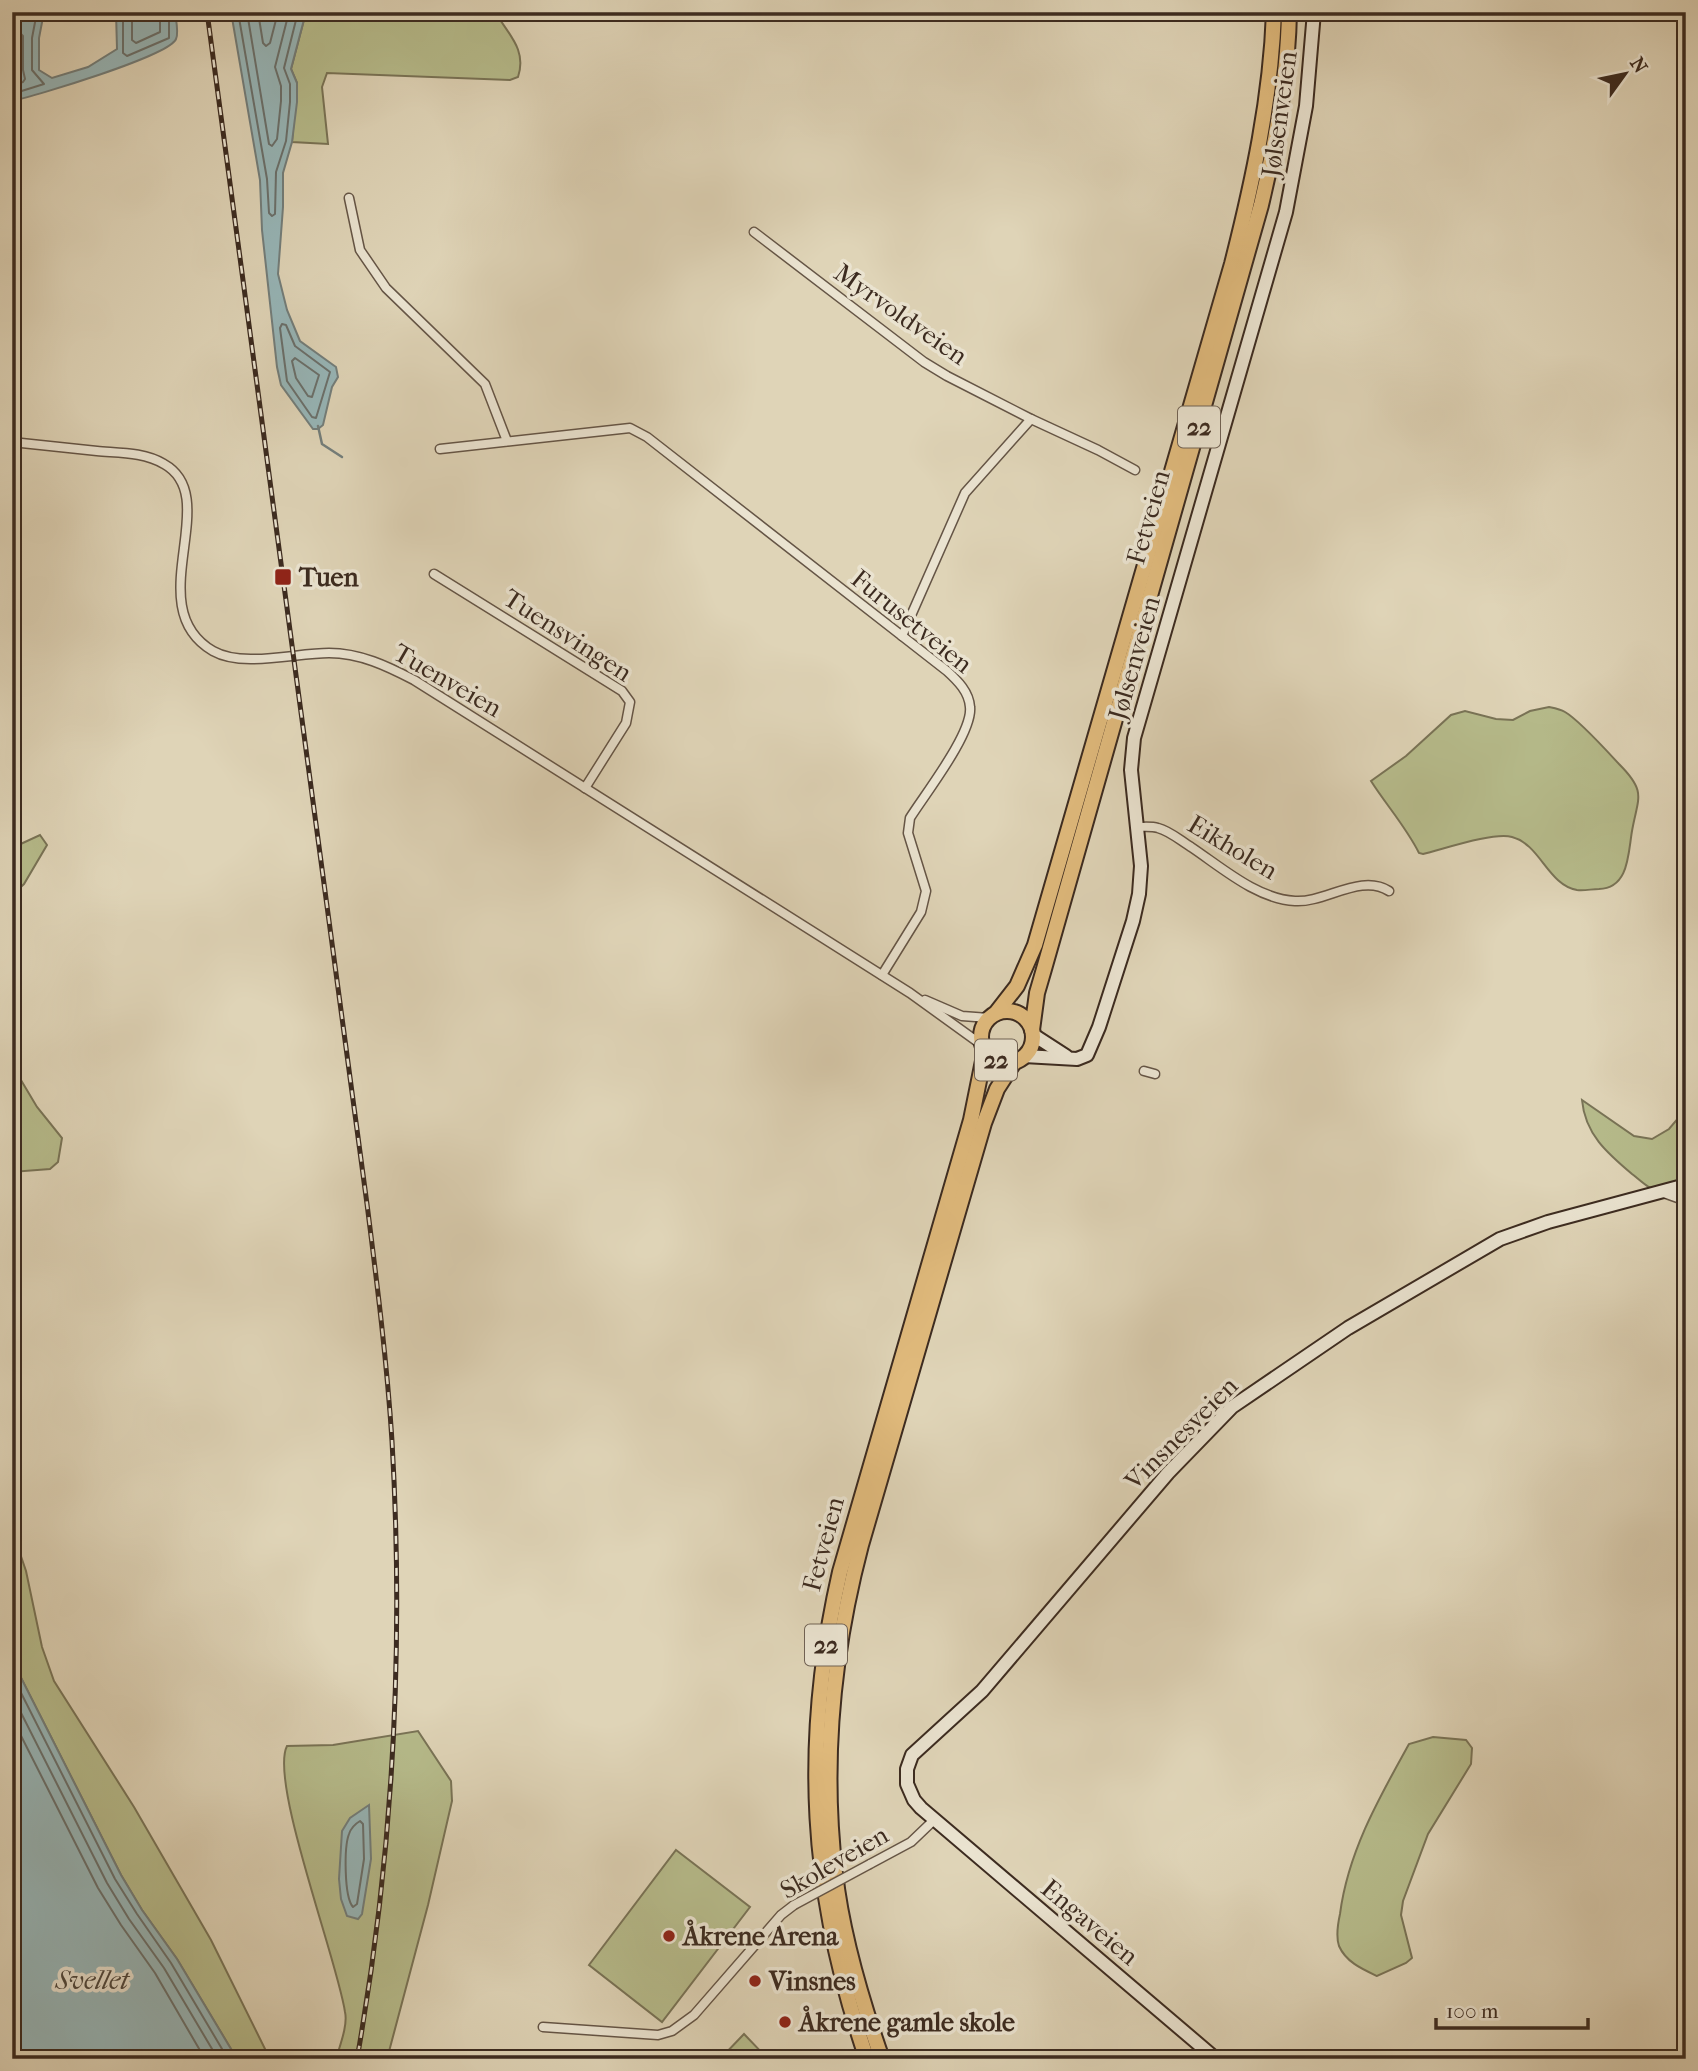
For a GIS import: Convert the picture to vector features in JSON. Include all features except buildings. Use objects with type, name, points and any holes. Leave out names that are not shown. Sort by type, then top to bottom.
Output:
[{"type":"highway","name":"Fetveien","points":[[993,1016],[1024,974],[1038,935],[1232,264],[1248,202],[1261,134],[1274,12]]},
{"type":"highway","name":"Fetveien","points":[[1032,1032],[1040,981],[1262,205],[1280,111],[1289,12]]},
{"type":"highway","name":"22","points":[[1004,1011],[1018,1013],[1029,1023],[1032,1032],[1031,1046],[1020,1058],[999,1061],[984,1048],[982,1031],[993,1016],[1004,1011]]},
{"type":"highway","name":"Fetveien","points":[[867,2059],[836,1953],[821,1875],[816,1784],[820,1688],[828,1627],[840,1572],[971,1120],[984,1048]]},
{"type":"highway","name":"Fetveien","points":[[882,2059],[849,1950],[835,1873],[830,1774],[832,1702],[838,1654],[864,1535],[984,1124],[997,1089],[1020,1058]]},
{"type":"main road","name":"Jølsenveien","points":[[1070,1058],[1084,1057],[1092,1046],[1133,921],[1140,880],[1131,770],[1134,738],[1286,212],[1306,106],[1314,12]]},
{"type":"main road","points":[[1032,1032],[1070,1058]]},
{"type":"main road","points":[[1020,1058],[1070,1058]]},
{"type":"main road","name":"Vinsnesveien","points":[[934,1820],[909,1792],[906,1776],[908,1761],[912,1755],[982,1692],[1168,1473],[1232,1407],[1348,1328],[1500,1239],[1548,1222],[1686,1185]]},
{"type":"main road","name":"Engaveien","points":[[934,1820],[1216,2059]]},
{"type":"street","points":[[349,198],[360,250],[386,288],[485,384],[507,441]]},
{"type":"street","name":"Myrvoldveien","points":[[754,232],[923,362],[1135,470]]},
{"type":"street","points":[[902,636],[965,493],[1031,419]]},
{"type":"street","name":"Furusetveien","points":[[440,449],[630,429],[647,437],[954,677],[968,697],[971,711],[962,738],[911,818],[908,834],[926,891],[921,912],[883,975]]},
{"type":"street","name":"Tuenveien","points":[[12,442],[144,456],[174,471],[183,482],[187,493],[180,599],[193,632],[215,652],[239,658],[330,653],[368,659],[414,680],[911,993],[984,1048]]},
{"type":"street","name":"Tuensvingen","points":[[434,574],[622,691],[630,702],[626,723],[585,788]]},
{"type":"street","name":"Eikholen","points":[[1137,827],[1158,828],[1169,833],[1236,877],[1281,899],[1315,900],[1363,886],[1378,886],[1389,891]]},
{"type":"street","name":"Tuenveien","points":[[911,993],[962,1016],[993,1016]]},
{"type":"street","points":[[1144,1071],[1155,1074]]},
{"type":"street","points":[[1661,1192],[1686,1201]]},
{"type":"street","name":"Skoleveien","points":[[543,2027],[658,2035],[684,2025],[781,1915],[794,1905],[911,1842],[934,1820]]},
{"type":"green space","points":[[306,12],[495,12],[518,51],[518,77],[510,80],[327,73],[322,87],[328,144],[292,142],[297,83],[291,69]]},
{"type":"green space","points":[[1549,707],[1565,712],[1585,728],[1634,781],[1638,802],[1628,859],[1622,876],[1616,883],[1599,889],[1577,890],[1567,887],[1530,848],[1512,837],[1481,839],[1419,853],[1371,781],[1406,756],[1451,715],[1465,711],[1496,719],[1513,720],[1530,711]]},
{"type":"green space","points":[[40,835],[47,845],[24,884],[12,895],[12,848]]},
{"type":"green space","points":[[12,1065],[37,1107],[62,1138],[58,1162],[50,1169],[12,1172]]},
{"type":"green space","points":[[1582,1100],[1634,1136],[1652,1139],[1669,1129],[1686,1109],[1686,1183],[1660,1191],[1641,1182],[1599,1142],[1588,1123]]},
{"type":"green space","points":[[12,1530],[26,1571],[42,1647],[54,1681],[134,1807],[211,1940],[270,2059],[237,2059],[177,1959],[121,1875],[12,1660]]},
{"type":"green space","points":[[418,1731],[451,1781],[452,1801],[428,1905],[387,2059],[336,2059],[346,2017],[287,1795],[284,1765],[287,1746],[333,1745]]},
{"type":"green space","points":[[1433,1737],[1466,1740],[1472,1748],[1471,1764],[1428,1834],[1403,1901],[1401,1915],[1412,1958],[1377,1976],[1350,1961],[1339,1946],[1338,1926],[1344,1891],[1366,1826],[1409,1744]]},
{"type":"green space","name":"Åkrene Arena","points":[[676,1850],[750,1907],[662,2022],[589,1965]]},
{"type":"green space","points":[[744,2034],[768,2059],[720,2059]]},
{"type":"water","points":[[19,12],[44,12],[39,38],[39,70],[52,78],[88,67],[117,49],[116,12],[175,12],[177,36],[168,46],[127,65],[12,101],[12,22]]},
{"type":"water","points":[[231,12],[306,12],[291,69],[297,83],[297,102],[292,142],[283,173],[278,274],[287,310],[300,341],[336,367],[338,377],[332,387],[323,425],[318,429],[313,429],[281,385],[277,367],[262,230],[260,180]]},
{"type":"water","name":"Svellet","points":[[12,1660],[121,1875],[177,1959],[237,2059],[12,2059]]},
{"type":"water","points":[[369,1805],[371,1859],[362,1914],[358,1919],[347,1916],[341,1899],[339,1879],[342,1831],[350,1818]]},
{"type":"waterway","points":[[318,426],[322,444],[342,457]]},
{"type":"railway","points":[[207,12],[367,1204],[390,1411],[397,1596],[396,1674],[387,1829],[357,2059]]},
{"type":"place","name":"Tuen","points":[[283,577]]},
{"type":"place","name":"Åkrene Arena","points":[[669,1936]]},
{"type":"place","name":"Vinsnes","points":[[755,1981]]},
{"type":"place","name":"Åkrene gamle skole","points":[[785,2022]]}]
